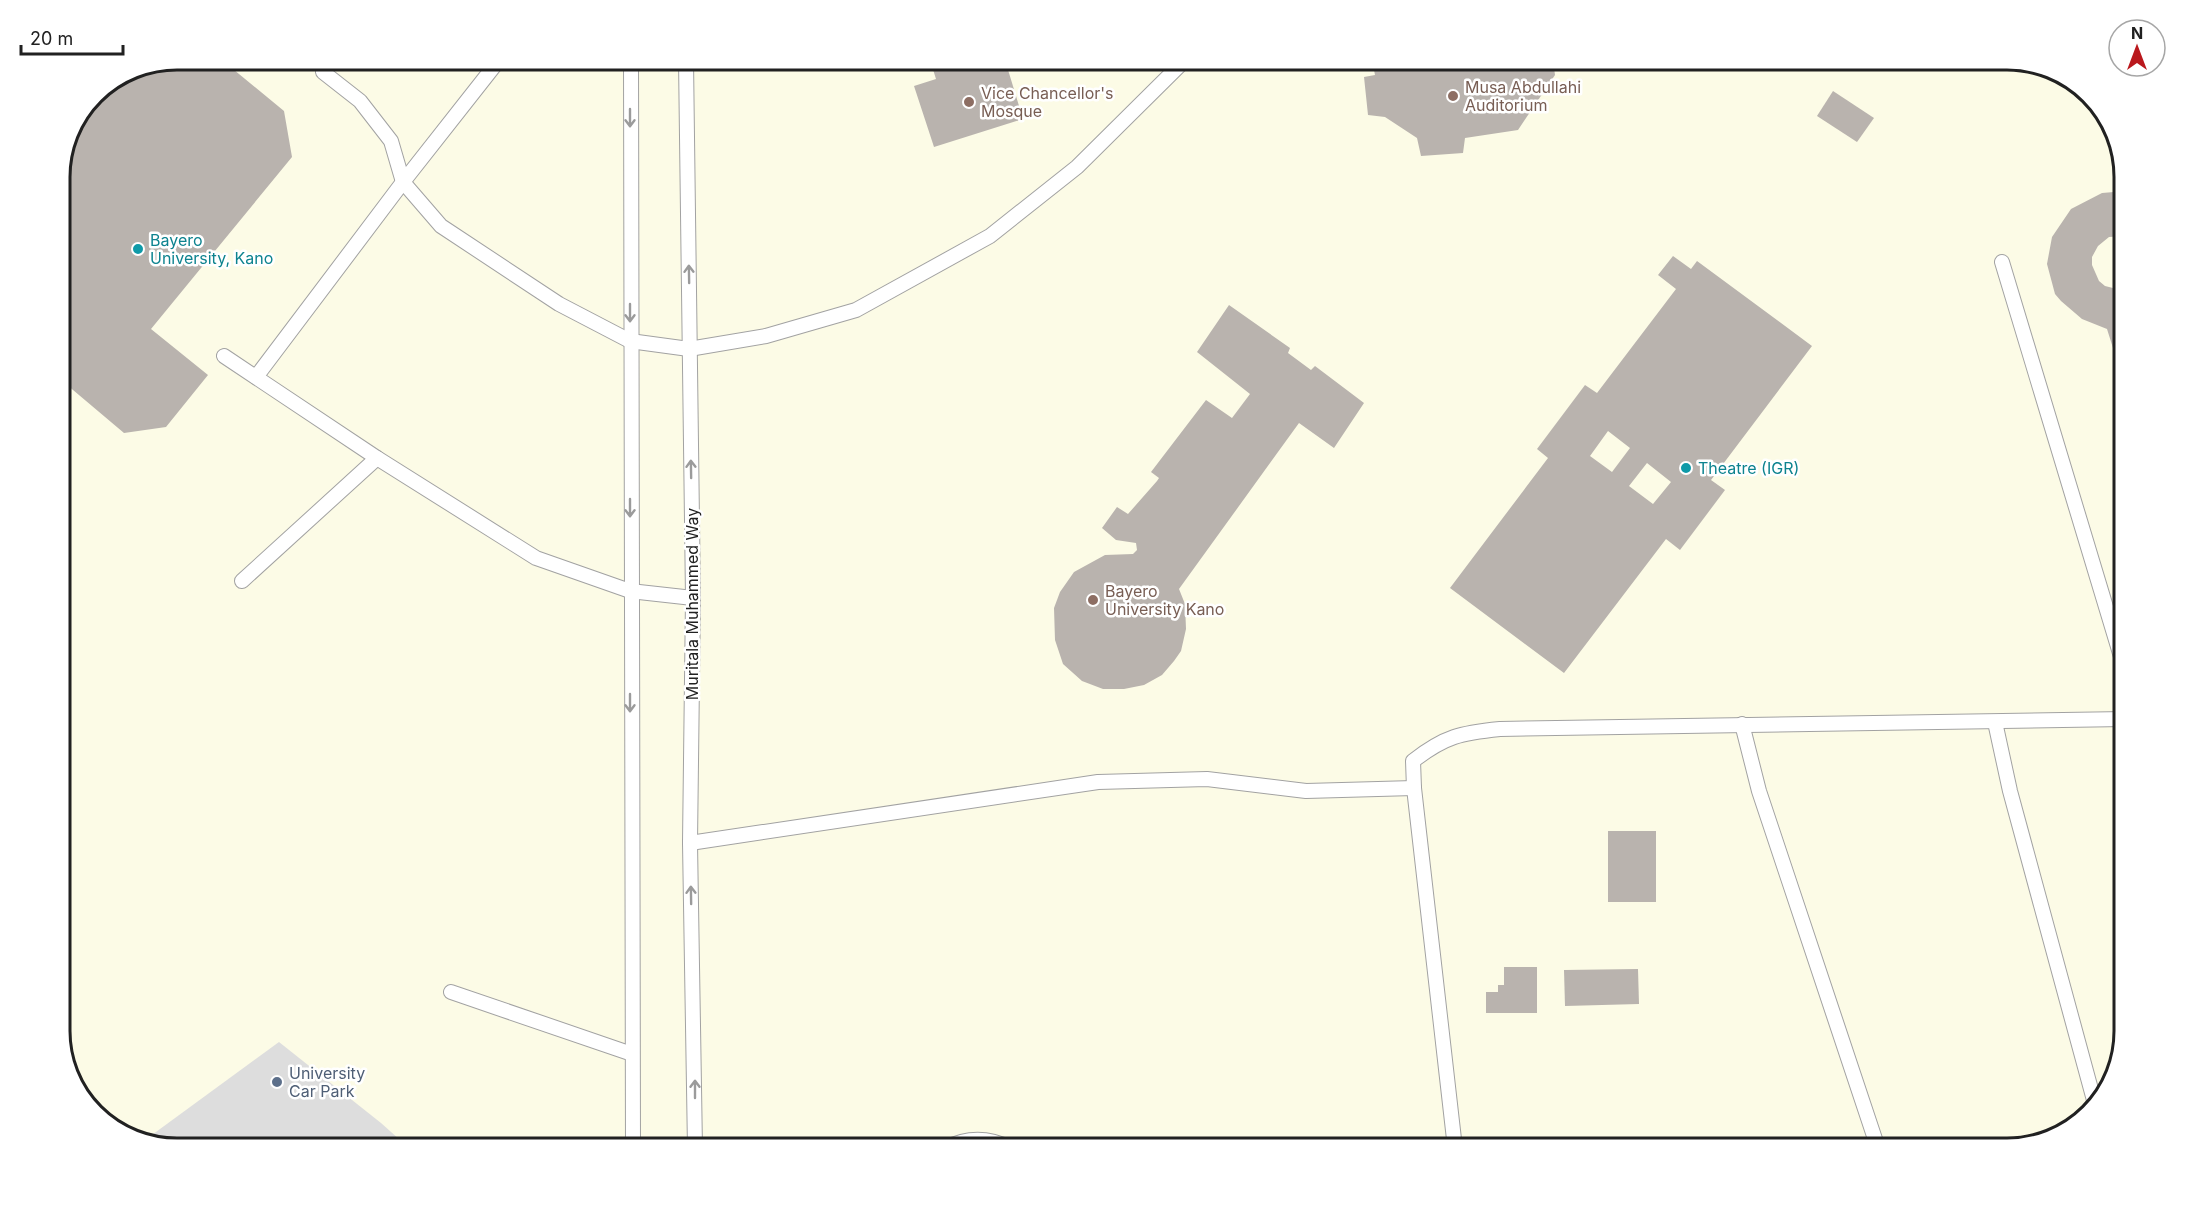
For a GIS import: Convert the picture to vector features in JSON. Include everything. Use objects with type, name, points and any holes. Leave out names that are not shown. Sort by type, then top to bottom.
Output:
[{"type":"lane","points":[[323,72],[360,101],[391,141],[402,182],[441,226],[559,304],[630,341],[689,349],[766,336],[856,310],[990,236],[1077,167],[1174,70]]},
{"type":"lane","points":[[256,377],[402,182],[490,71]]},
{"type":"lane","points":[[630,71],[633,1138]]},
{"type":"lane","name":"Muritala Muhammed Way","points":[[687,71],[693,598],[690,843],[695,1138]]},
{"type":"lane","points":[[2002,262],[2114,634]]},
{"type":"lane","points":[[224,356],[377,458],[536,558],[630,591],[693,598]]},
{"type":"lane","points":[[242,581],[377,458]]},
{"type":"lane","points":[[1454,1138],[1414,788],[1413,761],[1436,743],[1465,733],[1500,729],[2114,719]]},
{"type":"lane","points":[[1995,722],[2010,791],[2093,1095]]},
{"type":"lane","points":[[1742,724],[1759,791],[1875,1138]]},
{"type":"lane","points":[[690,843],[823,825],[986,797],[1098,782],[1207,779],[1306,791],[1414,788]]},
{"type":"lane","points":[[451,992],[632,1054]]},
{"type":"shaded area","name":"Bayero University Kano","points":[[2008,70],[2042,76],[2067,88],[2097,118],[2109,143],[2114,170],[2114,1038],[2109,1065],[2097,1090],[2067,1120],[2035,1134],[2008,1138],[177,1138],[143,1132],[118,1120],[88,1090],[76,1065],[71,1038],[71,170],[79,136],[88,118],[102,102],[118,88],[136,79],[170,71]]},
{"type":"shaded area","name":"University Car Park","points":[[279,1042],[398,1138],[177,1138],[153,1134]]},
{"type":"building","name":"Musa Abdullahi Auditorium","points":[[1374,70],[1554,70],[1555,75],[1518,130],[1465,138],[1463,153],[1421,156],[1417,138],[1385,117],[1368,115],[1364,77],[1375,75]]},
{"type":"building","name":"Bayero University, Kano","points":[[170,71],[235,71],[284,111],[292,157],[151,329],[208,375],[166,427],[124,433],[71,388],[71,170],[74,150],[93,112],[118,88],[136,79]]},
{"type":"building","name":"Vice Chancellor's Mosque","points":[[933,71],[1008,71],[1023,119],[934,147],[914,86],[936,79]]},
{"type":"building","points":[[1833,91],[1874,118],[1857,142],[1817,116]]},
{"type":"building","points":[[2114,192],[2114,237],[2109,237],[2098,246],[2092,257],[2092,265],[2099,281],[2105,286],[2114,288],[2114,351],[2107,329],[2082,319],[2055,294],[2047,264],[2052,237],[2071,209],[2102,193]]},
{"type":"building","name":"Theatre (IGR)","points":[[1673,256],[1691,269],[1697,261],[1812,346],[1711,480],[1725,490],[1680,550],[1666,539],[1564,673],[1450,588],[1548,458],[1537,449],[1585,385],[1597,393],[1676,289],[1658,275]],"holes":[[[1608,431],[1630,448],[1612,472],[1590,456]],[[1647,463],[1671,482],[1653,504],[1629,486]]]},
{"type":"building","points":[[1229,305],[1290,348],[1288,353],[1311,370],[1315,366],[1364,403],[1334,448],[1299,423],[1179,589],[1185,604],[1186,629],[1181,651],[1174,661],[1162,675],[1144,685],[1124,689],[1103,689],[1082,681],[1063,664],[1055,640],[1054,608],[1060,592],[1074,572],[1105,555],[1133,554],[1137,550],[1136,543],[1116,540],[1102,528],[1117,507],[1128,514],[1157,481],[1159,478],[1151,472],[1206,400],[1232,418],[1250,394],[1197,352]]},
{"type":"building","points":[[1608,831],[1656,831],[1656,902],[1608,902]]},
{"type":"building","points":[[1504,967],[1537,967],[1537,1013],[1486,1013],[1486,992],[1498,992],[1498,985],[1504,985]]},
{"type":"building","points":[[1638,969],[1639,1004],[1565,1006],[1564,970]]},
{"type":"place","name":"Musa Abdullahi Auditorium","points":[[1453,96]]},
{"type":"place","name":"Vice Chancellor's Mosque","points":[[969,102]]},
{"type":"place","name":"Bayero University, Kano","points":[[138,249]]},
{"type":"place","name":"Theatre (IGR)","points":[[1686,468]]},
{"type":"place","name":"Bayero University Kano","points":[[1093,600]]},
{"type":"place","name":"University Car Park","points":[[277,1082]]}]
